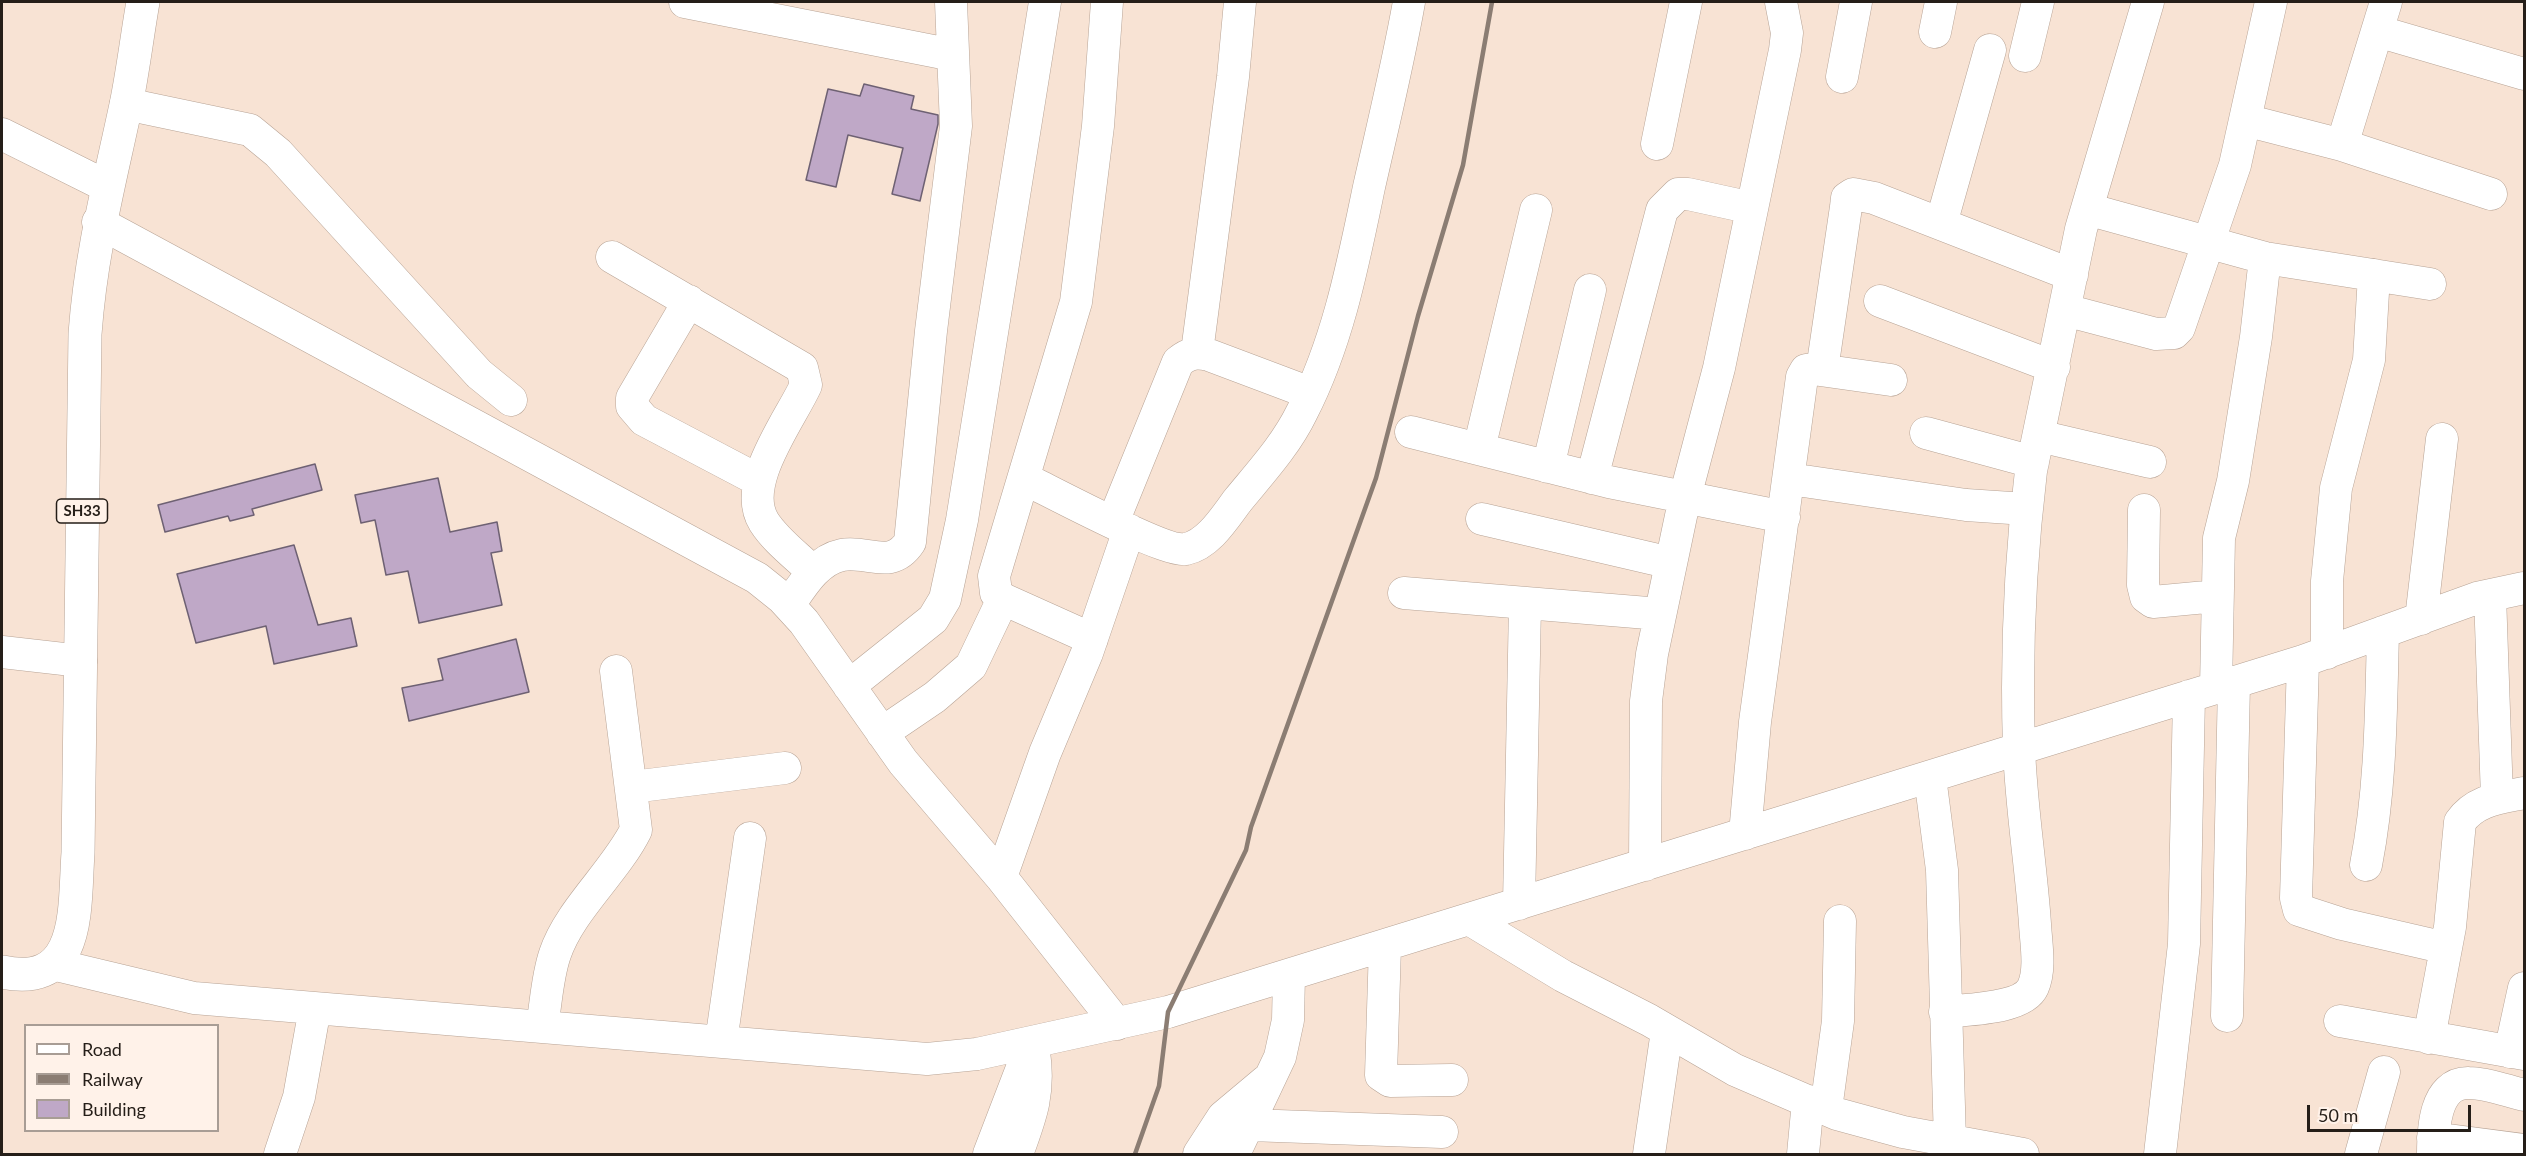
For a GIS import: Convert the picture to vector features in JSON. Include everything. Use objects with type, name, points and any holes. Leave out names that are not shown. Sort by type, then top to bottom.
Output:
[{"type":"main road","name":"SH33","points":[[56,965],[65,951],[72,927],[75,897],[81,661],[85,334],[90,273],[98,222],[126,104],[143,2]]},
{"type":"main road","points":[[2,972],[33,975],[56,965]]},
{"type":"street","points":[[685,2],[953,55]]},
{"type":"street","points":[[789,605],[813,572],[842,555],[892,557],[903,553],[910,542],[931,331],[956,126],[951,2]]},
{"type":"street","points":[[849,686],[933,619],[945,599],[962,520],[1045,2]]},
{"type":"street","points":[[1092,639],[1003,599],[996,593],[994,576],[1076,303],[1098,126],[1107,2]]},
{"type":"street","points":[[1197,352],[1233,77],[1240,2]]},
{"type":"street","points":[[1025,479],[1121,526],[1176,549],[1186,549],[1200,542],[1214,530],[1280,448],[1323,364],[1347,287],[1409,2]]},
{"type":"street","points":[[1657,144],[1686,2]]},
{"type":"street","points":[[1645,865],[1646,701],[1660,614],[1685,497],[1719,368],[1785,50],[1787,33],[1781,2]]},
{"type":"street","points":[[1842,77],[1856,2]]},
{"type":"street","points":[[1935,32],[1941,2]]},
{"type":"street","points":[[2025,56],[2038,2]]},
{"type":"street","points":[[1945,1012],[2015,1003],[2026,998],[2036,978],[2030,858],[2019,749],[2020,610],[2026,509],[2036,449],[2087,209],[2148,2]]},
{"type":"street","points":[[2066,310],[2156,334],[2174,333],[2179,328],[2235,165],[2271,2]]},
{"type":"street","points":[[2342,145],[2386,2]]},
{"type":"street","points":[[2377,31],[2524,74]]},
{"type":"street","points":[[1941,224],[1990,50]]},
{"type":"street","points":[[126,104],[250,130],[278,153],[479,374],[511,400]]},
{"type":"street","points":[[2245,120],[2342,145],[2491,194]]},
{"type":"street","points":[[2,134],[106,186]]},
{"type":"street","points":[[1592,478],[1662,210],[1678,194],[1688,194],[1752,208]]},
{"type":"street","points":[[1822,370],[1847,198],[1853,194],[1862,194],[2072,275]]},
{"type":"street","points":[[2087,209],[2265,258],[2430,284]]},
{"type":"street","points":[[1479,449],[1536,210]]},
{"type":"street","points":[[98,222],[756,578],[789,605],[903,762],[1001,877],[1117,1024]]},
{"type":"street","points":[[612,257],[802,368],[806,385],[758,480],[756,494],[764,522],[813,572]]},
{"type":"street","points":[[2160,1155],[2213,689],[2219,538],[2234,481],[2256,337],[2265,258]]},
{"type":"street","points":[[2374,275],[2368,360],[2336,488],[2327,581],[2315,657],[2296,898],[2299,910],[2342,924],[2446,948]]},
{"type":"street","points":[[1548,467],[1590,290]]},
{"type":"street","points":[[689,301],[632,398],[632,406],[644,420],[758,480]]},
{"type":"street","points":[[1880,301],[2054,367]]},
{"type":"street","points":[[1001,877],[1045,753],[1092,639],[1121,526],[1178,362],[1197,352],[1310,393]]},
{"type":"street","points":[[1745,834],[1757,711],[1802,377],[1806,370],[1822,370],[1892,380]]},
{"type":"street","points":[[1411,432],[1592,478],[1784,517]]},
{"type":"street","points":[[1926,433],[2150,462]]},
{"type":"street","points":[[2421,619],[2442,439]]},
{"type":"street","points":[[1790,479],[1966,505],[2026,509]]},
{"type":"street","points":[[2144,510],[2143,585],[2146,597],[2153,603],[2217,596]]},
{"type":"street","points":[[1482,519],[1671,563]]},
{"type":"street","points":[[56,965],[194,998],[927,1059],[976,1054],[1168,1012],[2213,689],[2315,657],[2490,595],[2524,588]]},
{"type":"street","points":[[1404,594],[1660,614]]},
{"type":"street","points":[[2429,1038],[2446,948],[2460,822],[2468,810],[2511,796],[2490,595]]},
{"type":"street","points":[[882,733],[935,697],[971,666],[1003,599]]},
{"type":"street","points":[[1520,904],[1525,605]]},
{"type":"street","points":[[2366,865],[2375,819],[2383,632]]},
{"type":"street","points":[[2,652],[81,661]]},
{"type":"street","points":[[542,1027],[555,953],[595,889],[628,846],[636,830],[616,671]]},
{"type":"street","points":[[2213,689],[2227,1016]]},
{"type":"street","points":[[632,787],[785,768]]},
{"type":"street","points":[[1930,777],[1942,870],[1950,1141]]},
{"type":"street","points":[[721,1042],[750,838]]},
{"type":"street","points":[[1469,919],[1563,976],[1735,1070],[1817,1105],[1903,1132],[2019,1154]]},
{"type":"street","points":[[1803,1155],[1837,1032],[1840,921]]},
{"type":"street","points":[[1385,946],[1381,1075],[1390,1081],[1452,1080]]},
{"type":"street","points":[[1234,1155],[1250,1125],[1280,1056],[1288,1020],[1288,975]]},
{"type":"street","points":[[2340,1021],[2517,1053],[2524,988]]},
{"type":"street","points":[[280,1155],[299,1097],[315,1008]]},
{"type":"street","points":[[1648,1155],[1667,1031]]},
{"type":"street","points":[[989,1155],[1032,1042]]},
{"type":"street","points":[[1017,1155],[1036,1103],[1037,1075],[1032,1042]]},
{"type":"street","points":[[2361,1155],[2384,1072]]},
{"type":"street","points":[[1199,1155],[1222,1117],[1269,1078]]},
{"type":"street","points":[[2524,1095],[2469,1082],[2457,1086],[2444,1098],[2434,1120],[2433,1146],[2524,1149]]},
{"type":"street","points":[[1250,1125],[1393,1143],[1442,1132]]},
{"type":"building","points":[[864,84],[914,96],[911,109],[938,115],[938,124],[920,201],[892,194],[903,148],[848,135],[836,187],[806,180],[828,89],[860,96]]},
{"type":"building","points":[[315,464],[322,490],[252,509],[254,515],[230,521],[228,516],[165,532],[158,505]]},
{"type":"building","points":[[438,478],[450,532],[497,522],[502,551],[491,553],[502,605],[419,623],[408,571],[386,575],[375,520],[361,523],[355,495]]},
{"type":"building","points":[[294,545],[318,625],[351,618],[357,646],[274,664],[266,626],[196,643],[177,574]]},
{"type":"building","points":[[516,639],[529,692],[409,721],[402,688],[443,680],[438,659]]},
{"type":"railway","points":[[1135,1154],[1159,1086],[1168,1012],[1246,850],[1251,827],[1376,478],[1418,316],[1463,165],[1492,2]]}]
